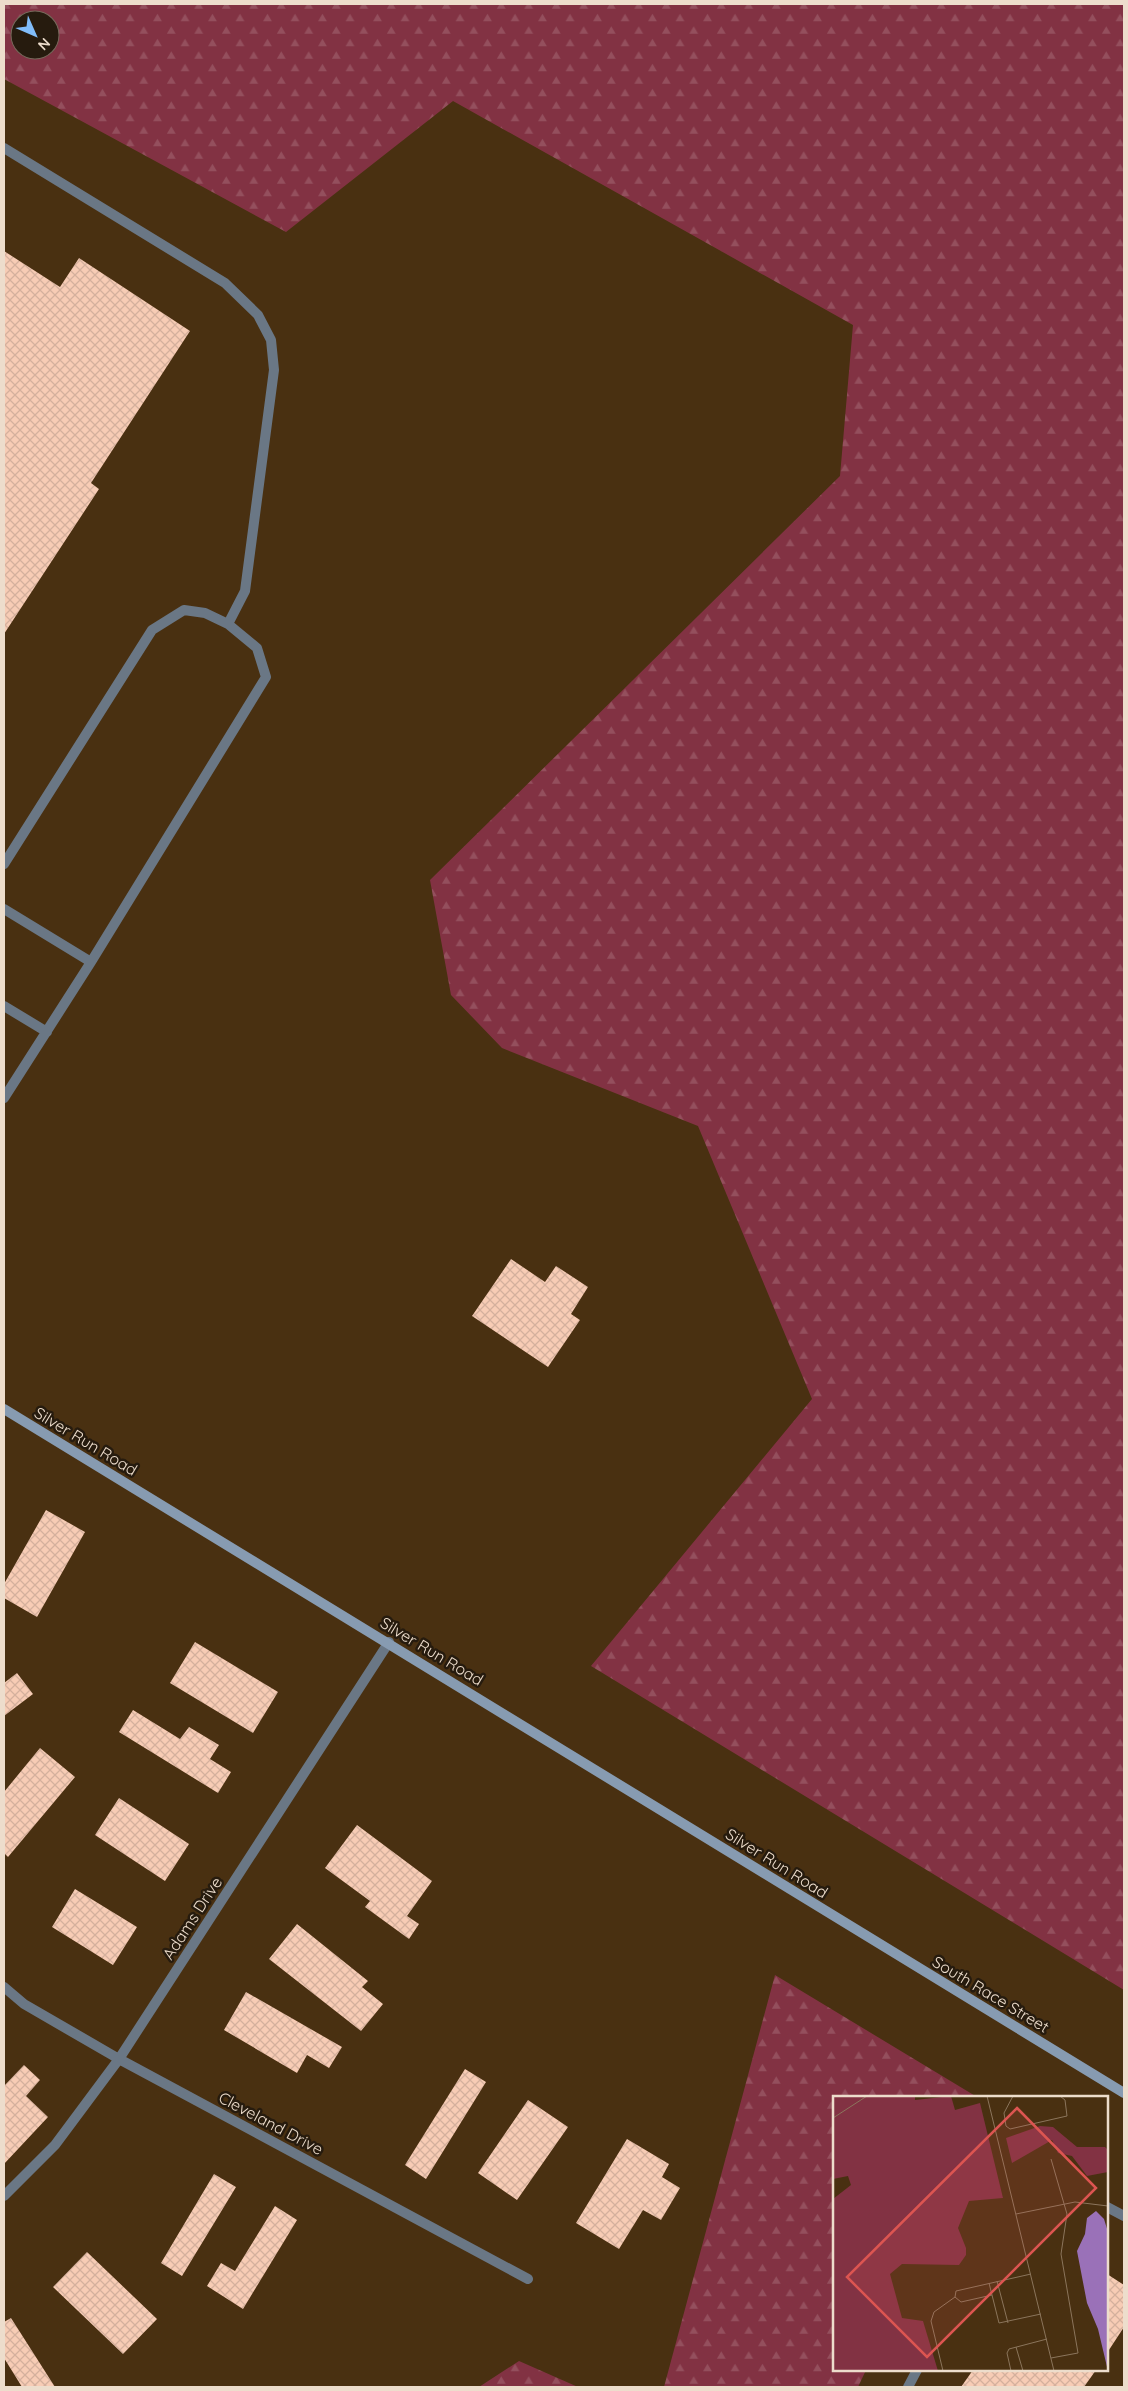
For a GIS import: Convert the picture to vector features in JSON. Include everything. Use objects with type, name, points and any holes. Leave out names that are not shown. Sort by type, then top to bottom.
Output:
[{"type":"main road","name":"Silver Run Road","points":[[4,1408],[843,1921]]},
{"type":"main road","name":"South Race Street","points":[[843,1921],[1124,2093]]},
{"type":"street","points":[[4,148],[225,282],[258,315],[271,340],[274,370],[245,591],[228,624]]},
{"type":"street","points":[[4,864],[152,630],[184,610],[205,613],[228,624],[257,648],[266,677],[91,962],[4,1098]]},
{"type":"street","points":[[4,909],[91,962]]},
{"type":"street","points":[[4,1006],[47,1032]]},
{"type":"street","name":"Adams Drive","points":[[4,2196],[55,2145],[119,2059],[389,1642]]},
{"type":"street","name":"Cleveland Drive","points":[[4,1987],[24,2004],[119,2059],[528,2279]]},
{"type":"street","points":[[1108,2208],[1124,2216]]},
{"type":"street","points":[[908,2387],[916,2371]]},
{"type":"green space","points":[[4,4],[1124,4],[1124,1990],[591,1666],[812,1399],[698,1126],[502,1048],[451,995],[430,880],[840,476],[853,325],[453,101],[286,232],[4,79]]},
{"type":"green space","points":[[775,1975],[975,2096],[833,2096],[833,2371],[866,2371],[858,2387],[664,2387]]},
{"type":"green space","points":[[519,2361],[578,2387],[479,2387]]},
{"type":"building","points":[[4,251],[60,287],[79,258],[190,331],[91,483],[99,489],[4,634]]},
{"type":"building","points":[[511,1259],[545,1282],[556,1266],[588,1287],[571,1314],[580,1320],[548,1367],[472,1316]]},
{"type":"building","points":[[46,1510],[85,1532],[37,1617],[4,1598],[4,1584]]},
{"type":"building","points":[[195,1642],[278,1692],[253,1733],[170,1683]]},
{"type":"building","points":[[17,1673],[33,1694],[4,1716],[4,1683]]},
{"type":"building","points":[[133,1710],[180,1739],[189,1727],[219,1745],[210,1759],[231,1772],[218,1793],[119,1732]]},
{"type":"building","points":[[40,1748],[75,1777],[8,1857],[4,1853],[4,1792]]},
{"type":"building","points":[[119,1798],[189,1844],[165,1881],[95,1835]]},
{"type":"building","points":[[357,1825],[432,1881],[407,1916],[419,1924],[409,1939],[365,1907],[370,1901],[325,1868]]},
{"type":"building","points":[[75,1889],[137,1927],[113,1965],[52,1927]]},
{"type":"building","points":[[297,1924],[368,1981],[362,1987],[383,2004],[361,2031],[269,1959]]},
{"type":"building","points":[[246,1992],[342,2047],[329,2068],[307,2055],[297,2073],[224,2030]]},
{"type":"building","points":[[24,2065],[40,2080],[26,2096],[48,2117],[4,2164],[4,2086]]},
{"type":"building","points":[[465,2069],[486,2082],[426,2179],[405,2165]]},
{"type":"building","points":[[528,2100],[568,2127],[517,2200],[478,2173]]},
{"type":"building","points":[[627,2139],[669,2164],[662,2177],[680,2188],[661,2220],[643,2210],[619,2249],[576,2223]]},
{"type":"building","points":[[214,2174],[236,2187],[182,2276],[161,2263]]},
{"type":"building","points":[[275,2206],[297,2220],[243,2309],[207,2286],[221,2263],[235,2271]]},
{"type":"building","points":[[87,2252],[157,2319],[123,2354],[53,2287]]},
{"type":"building","points":[[1108,2275],[1124,2285],[1124,2327],[1108,2351]]},
{"type":"building","points":[[11,2318],[55,2387],[22,2387],[4,2358],[4,2322]]},
{"type":"building","points":[[972,2371],[1095,2371],[1084,2387],[961,2387]]}]
